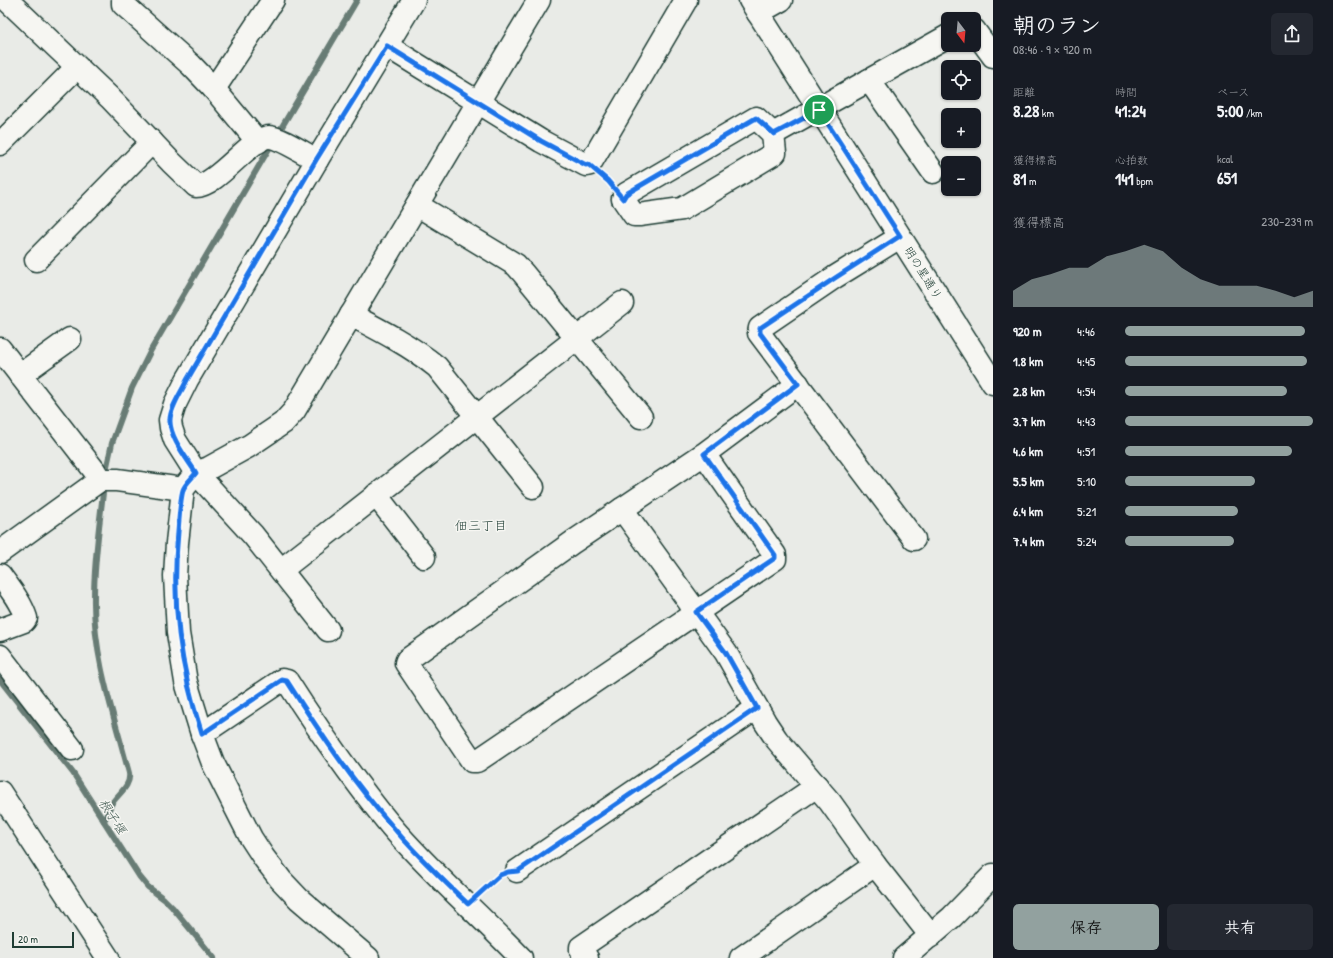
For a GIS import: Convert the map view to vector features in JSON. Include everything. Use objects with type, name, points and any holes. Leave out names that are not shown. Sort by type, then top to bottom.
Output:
[{"type":"street","points":[[7,0],[110,98],[196,186],[202,186],[258,142],[270,137],[280,140],[316,160]]},
{"type":"street","points":[[123,0],[123,4],[214,89],[258,142]]},
{"type":"street","points":[[214,89],[272,0]]},
{"type":"street","points":[[328,630],[253,535],[190,481],[170,428],[170,420],[175,404],[187,380],[316,160],[414,0]]},
{"type":"street","points":[[0,552],[100,480],[190,481],[209,468],[249,446],[283,422],[294,412],[539,0]]},
{"type":"street","points":[[387,46],[548,144],[586,165],[590,164],[686,0]]},
{"type":"street","points":[[754,6],[781,0]]},
{"type":"street","name":"明の星通り","points":[[754,6],[993,384]]},
{"type":"street","points":[[774,134],[941,40]]},
{"type":"street","points":[[981,40],[993,56]]},
{"type":"street","points":[[0,144],[77,67]]},
{"type":"street","points":[[870,80],[933,172]]},
{"type":"street","points":[[756,118],[774,134],[775,153],[682,209],[634,215],[623,199],[626,194],[756,118]]},
{"type":"street","points":[[36,260],[152,142]]},
{"type":"street","points":[[417,204],[516,266],[641,418]]},
{"type":"street","points":[[900,236],[760,328],[760,333],[914,539]]},
{"type":"street","points":[[281,570],[622,303]]},
{"type":"street","points":[[351,315],[373,326],[425,357],[437,367],[533,487]]},
{"type":"street","points":[[20,375],[70,339]]},
{"type":"street","points":[[0,349],[94,470],[100,480]]},
{"type":"street","points":[[704,454],[775,555],[775,558],[477,761],[472,760],[406,664],[407,660],[573,542],[704,454],[798,384]]},
{"type":"street","points":[[190,481],[177,543],[175,576],[178,633],[186,682],[202,734],[225,789],[251,838],[264,858],[299,900],[368,958]]},
{"type":"street","points":[[376,495],[424,557]]},
{"type":"street","points":[[622,509],[726,653],[777,740],[844,820],[875,865],[931,936]]},
{"type":"street","points":[[0,575],[17,599],[26,618],[24,621],[0,630]]},
{"type":"street","points":[[0,656],[72,749]]},
{"type":"street","points":[[202,734],[282,680],[287,681],[328,745],[392,827],[432,870],[468,904],[520,958]]},
{"type":"street","points":[[518,871],[757,708]]},
{"type":"street","points":[[587,958],[581,950],[582,947],[817,786]]},
{"type":"street","points":[[0,792],[108,958]]},
{"type":"street","points":[[741,958],[875,865]]},
{"type":"street","points":[[904,958],[952,917],[993,875]]},
{"type":"path","points":[[468,904],[500,875],[518,871]]},
{"type":"waterway","points":[[280,130],[357,0]]},
{"type":"waterway","points":[[107,466],[112,443],[132,388],[151,350],[270,147]]},
{"type":"waterway","points":[[103,493],[95,571],[94,615],[98,651],[129,773],[126,786],[112,803],[104,821]]},
{"type":"waterway","name":"根子堰","points":[[0,680],[73,773],[139,876],[148,887],[172,907],[214,958]]},
{"type":"district","name":"佃三丁目","points":[[481,525]]},
{"type":"route","points":[[387,46],[541,141],[586,165],[588,164],[608,181],[623,199],[626,194],[756,118],[774,134],[819,110],[900,236],[760,328],[760,333],[798,384],[704,454],[775,555],[775,558],[696,612],[726,653],[757,708],[518,871],[500,875],[468,904],[432,870],[392,827],[328,745],[287,681],[282,680],[202,734],[192,707],[182,659],[178,633],[175,576],[183,489],[196,473],[175,440],[170,428],[170,420],[175,404],[187,380],[316,160],[387,46]]}]
